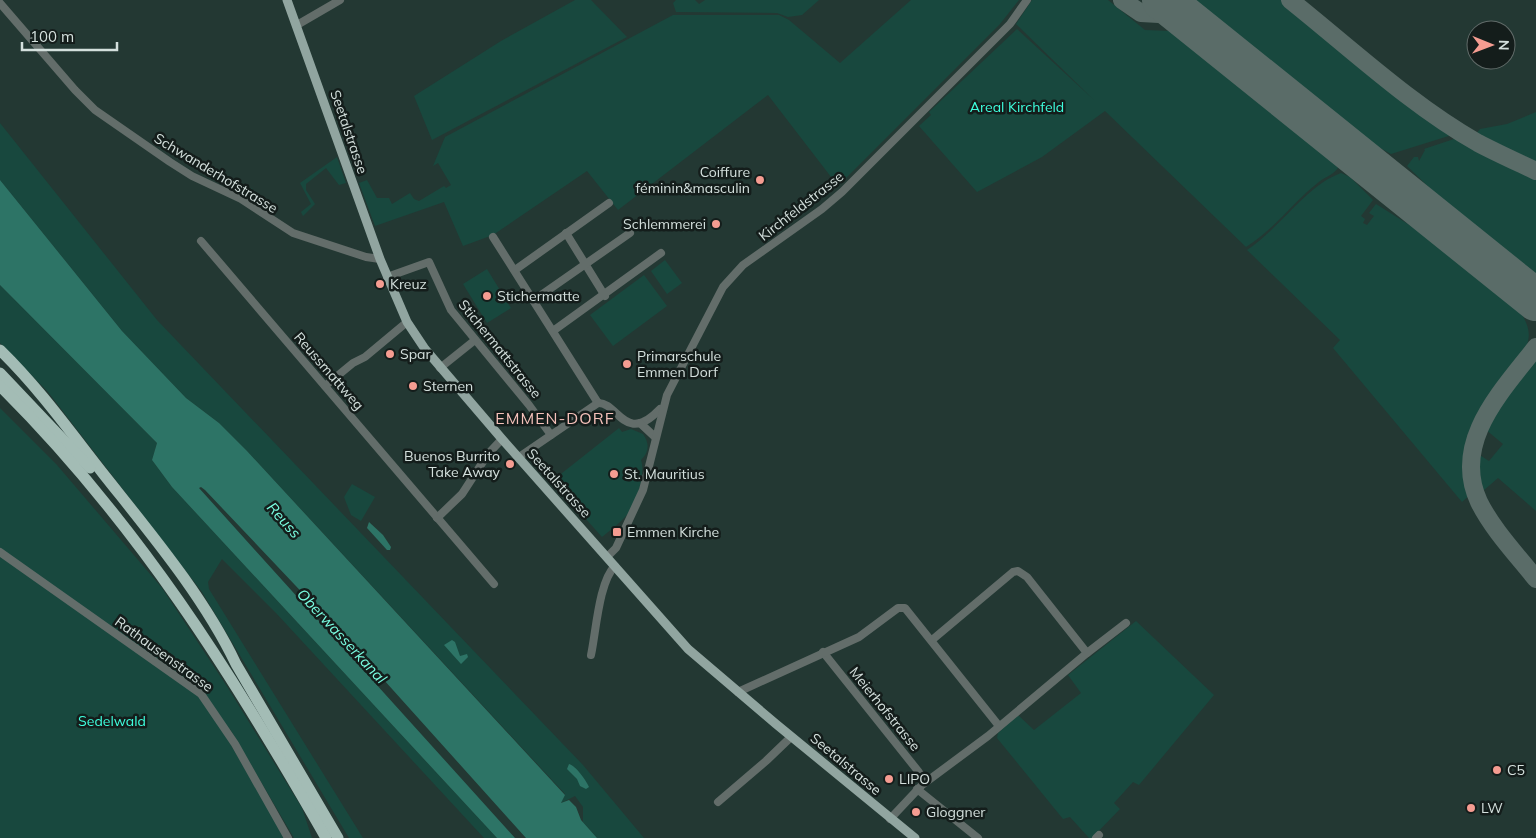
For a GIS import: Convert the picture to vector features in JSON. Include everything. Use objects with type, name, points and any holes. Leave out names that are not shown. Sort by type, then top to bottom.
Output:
[{"type":"highway","points":[[0,350],[55,410],[162,550],[224,639],[236,664]]},
{"type":"highway","points":[[0,373],[52,425],[112,494],[173,573],[236,664],[338,838]]},
{"type":"highway","points":[[0,386],[77,467],[154,563],[237,686],[326,838]]},
{"type":"main road","name":"Seetalstrasse","points":[[287,0],[387,276],[408,322],[440,368],[688,648],[791,737],[915,838]]},
{"type":"street","points":[[320,0],[324,9]]},
{"type":"street","points":[[297,25],[340,0]]},
{"type":"street","name":"Kirchfeldstrasse","points":[[607,557],[616,548],[642,490],[662,408],[723,287],[738,269],[822,209],[842,192],[1010,24],[1028,0]]},
{"type":"street","name":"Schwanderhofstrasse","points":[[0,3],[75,90],[95,110],[145,146],[192,176],[241,199],[293,233],[371,259],[380,259]]},
{"type":"street","points":[[515,270],[608,203]]},
{"type":"street","points":[[534,300],[630,233]]},
{"type":"street","points":[[566,234],[605,296]]},
{"type":"street","points":[[493,236],[598,402]]},
{"type":"street","name":"Reussmattweg","points":[[201,241],[494,584]]},
{"type":"street","points":[[553,332],[605,296],[661,253]]},
{"type":"street","name":"Stichermattstrasse","points":[[387,276],[429,262],[446,302],[550,434]]},
{"type":"street","points":[[325,386],[353,363],[366,357],[408,322]]},
{"type":"street","points":[[440,368],[475,340]]},
{"type":"street","points":[[519,457],[598,402],[608,404],[624,421],[640,423],[655,437]]},
{"type":"street","name":"Kirchfeldstrasse","points":[[640,423],[653,417],[662,408]]},
{"type":"street","points":[[437,518],[462,494],[488,454],[502,439]]},
{"type":"street","name":"Rathausenstrasse","points":[[0,552],[201,694],[235,744],[288,838]]},
{"type":"street","points":[[591,655],[603,592],[608,574],[615,566]]},
{"type":"street","points":[[932,640],[1013,572],[1018,571],[1027,576],[1087,653]]},
{"type":"street","points":[[738,692],[859,637],[898,608],[905,608],[999,726]]},
{"type":"street","points":[[890,819],[925,782],[999,726],[1126,623]]},
{"type":"street","name":"Meierhofstrasse","points":[[824,652],[925,782]]},
{"type":"street","points":[[718,802],[766,762],[791,737]]},
{"type":"street","points":[[917,789],[978,838]]},
{"type":"green space","points":[[575,0],[591,0],[627,37],[432,140],[414,96],[501,41]]},
{"type":"green space","points":[[676,0],[695,0],[699,4],[705,0],[819,0],[802,15],[788,17],[777,13],[676,12],[673,3]]},
{"type":"green space","points":[[911,0],[1019,0],[1000,24],[838,186],[768,95],[618,210],[587,171],[493,235],[463,246],[444,202],[375,226],[359,183],[367,180],[377,198],[389,198],[392,204],[410,193],[414,199],[419,201],[444,186],[446,188],[451,185],[438,163],[433,166],[445,137],[673,15],[779,15],[789,20],[840,63]]},
{"type":"green space","name":"Areal Kirchfeld","points":[[1032,0],[1108,0],[1145,30],[1170,31],[1339,166],[1333,173],[1311,189],[1266,232],[1246,247],[1105,111],[1042,157],[977,192],[919,126],[931,115],[929,112],[1017,29],[1094,100],[1016,24]]},
{"type":"green space","points":[[1193,0],[1282,0],[1423,113],[1455,134],[1391,154],[1369,142]]},
{"type":"green space","points":[[1536,112],[1536,167],[1475,135],[1480,129],[1507,124]]},
{"type":"green space","points":[[0,123],[157,320],[583,765],[644,838],[597,838],[583,822],[583,807],[575,796],[561,803],[565,794],[247,451],[219,423],[186,398],[122,331],[0,180]]},
{"type":"green space","points":[[1460,137],[1536,177],[1536,276],[1444,202],[1407,166],[1414,157],[1418,157],[1419,161],[1424,149]]},
{"type":"green space","points":[[337,157],[346,183],[339,185],[326,168],[306,184],[306,190],[315,204],[303,216],[301,212],[311,204],[300,183]]},
{"type":"green space","points":[[1341,173],[1350,177],[1373,200],[1361,216],[1365,219],[1363,223],[1367,225],[1374,216],[1369,213],[1376,204],[1419,231],[1519,309],[1527,325],[1529,337],[1523,355],[1487,402],[1471,428],[1465,458],[1466,475],[1471,494],[1462,502],[1333,348],[1340,340],[1247,250],[1316,187]]},
{"type":"green space","points":[[252,188],[263,213],[242,196]]},
{"type":"green space","points":[[665,260],[682,283],[667,294],[651,271]]},
{"type":"green space","name":"Stichermatte","points":[[487,269],[511,308],[487,323],[463,284]]},
{"type":"green space","points":[[644,275],[667,306],[613,346],[590,315]]},
{"type":"green space","points":[[0,285],[157,443],[152,460],[172,487],[497,838],[484,838],[276,613],[222,559],[208,582],[209,589],[363,838],[349,838],[202,592],[48,392],[0,343]]},
{"type":"green space","points":[[1536,357],[1536,511],[1498,478],[1483,491],[1477,473],[1478,454],[1489,461],[1503,444],[1485,429],[1493,414]]},
{"type":"green space","name":"Sedelwald","points":[[0,408],[57,465],[162,588],[228,688],[302,808],[312,838],[294,838],[230,729],[224,733],[285,838],[0,838]]},
{"type":"green space","points":[[619,428],[622,432],[631,429],[643,434],[648,448],[641,460],[641,481],[630,511],[602,537],[552,481]]},
{"type":"green space","points":[[352,484],[375,497],[361,521],[351,515],[344,497]]},
{"type":"green space","points":[[1136,621],[1214,695],[1139,785],[1133,782],[1114,803],[1120,809],[1092,838],[1089,838],[1070,817],[1063,819],[997,738],[998,733],[1018,715],[1034,730],[1081,693],[1068,675]]},
{"type":"water","name":"Reuss","points":[[0,180],[122,331],[186,398],[219,423],[247,451],[565,795],[561,803],[569,800],[576,807],[581,820],[597,838],[526,838],[366,660],[205,490],[201,487],[199,488],[515,838],[497,838],[172,487],[152,460],[157,443],[0,285]]},
{"type":"water","points":[[369,522],[383,535],[391,547],[390,550],[387,550],[367,528]]},
{"type":"water","points":[[452,640],[455,642],[460,656],[467,654],[468,657],[461,664],[444,645]]},
{"type":"water","points":[[569,764],[575,767],[589,787],[586,789],[580,786],[577,779],[567,769]]},
{"type":"taxiway","points":[[1122,0],[1141,13],[1185,17]]},
{"type":"taxiway","points":[[1290,0],[1429,112],[1478,143],[1536,171]]},
{"type":"taxiway","points":[[1529,294],[1536,298]]},
{"type":"taxiway","points":[[1536,347],[1509,381],[1484,418],[1476,438],[1471,459],[1472,480],[1479,502],[1498,532],[1536,579]]},
{"type":"runway","points":[[1163,0],[1536,300]]},
{"type":"place","name":"Coiffure féminin&masculin","points":[[760,180]]},
{"type":"place","name":"Schlemmerei","points":[[716,224]]},
{"type":"place","name":"Kreuz","points":[[380,284]]},
{"type":"place","name":"Stichermatte","points":[[487,296]]},
{"type":"place","name":"Spar","points":[[390,354]]},
{"type":"place","name":"Primarschule Emmen Dorf","points":[[627,364]]},
{"type":"place","name":"Sternen","points":[[413,386]]},
{"type":"place","name":"Buenos Burrito Take Away","points":[[510,464]]},
{"type":"place","name":"St. Mauritius","points":[[614,474]]},
{"type":"place","name":"Emmen Kirche","points":[[617,532]]},
{"type":"place","name":"C5","points":[[1497,770]]},
{"type":"place","name":"LIPO","points":[[889,779]]},
{"type":"place","name":"LW","points":[[1471,808]]},
{"type":"place","name":"Gloggner","points":[[916,812]]},
{"type":"district","name":"EMMEN-DORF","points":[[555,418]]},
{"type":"water label","name":"Oberwasserkanal","points":[[342,636]]}]
